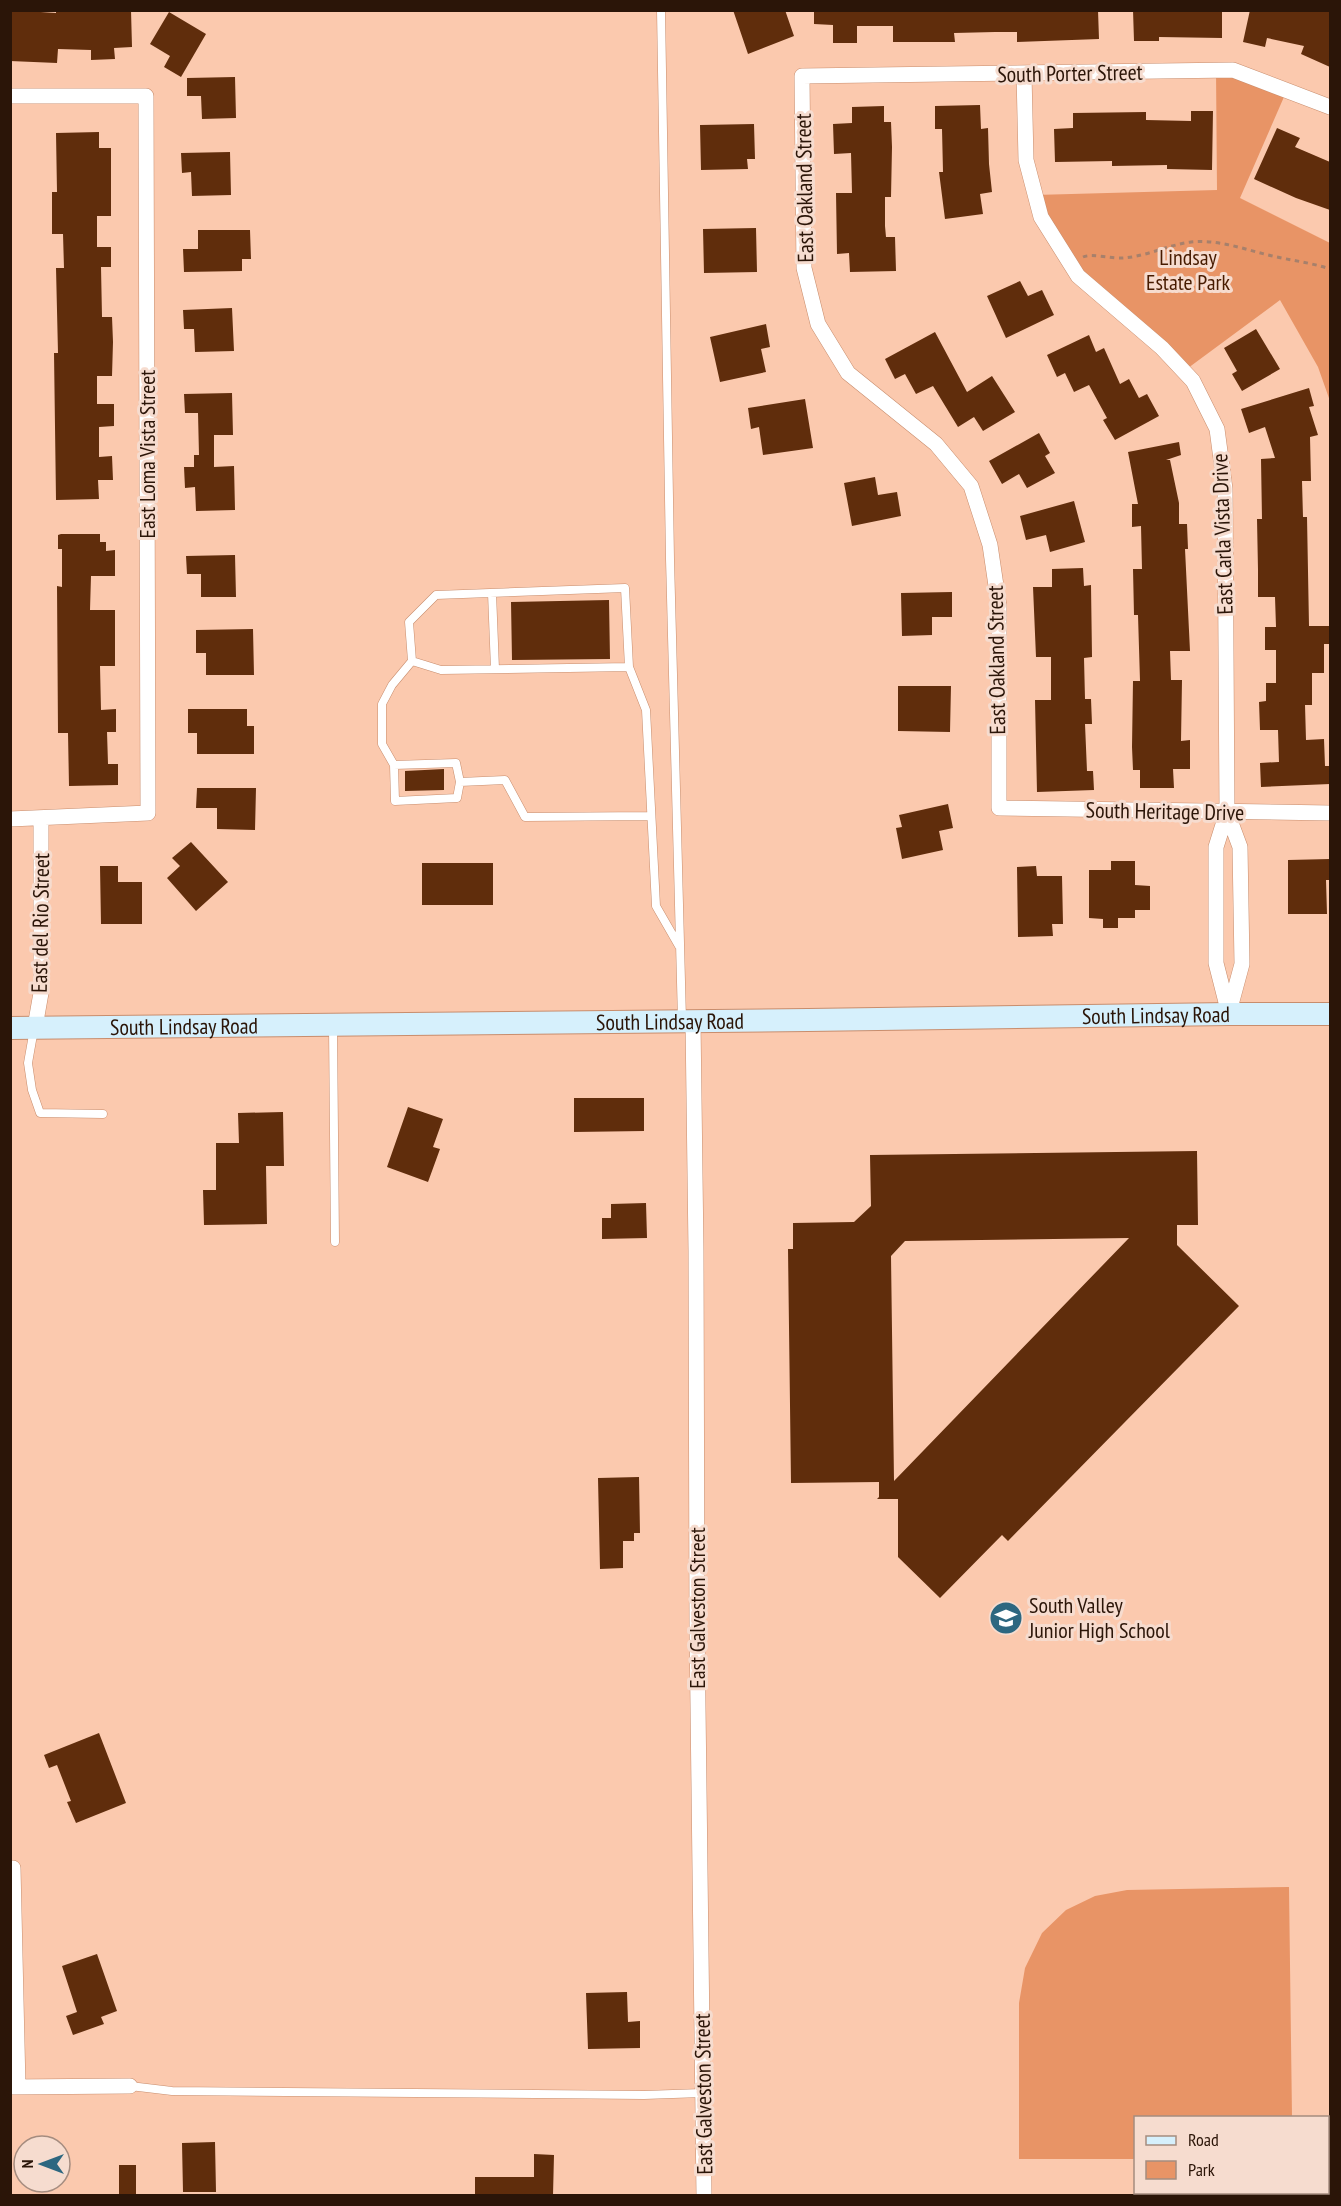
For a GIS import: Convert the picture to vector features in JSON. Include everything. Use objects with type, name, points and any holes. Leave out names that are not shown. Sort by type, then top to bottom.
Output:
[{"type":"main road","name":"South Lindsay Road","points":[[10,1028],[1330,1014]]},
{"type":"street","name":"South Porter Street","points":[[802,76],[1233,70],[1330,107]]},
{"type":"street","name":"East Carla Vista Drive","points":[[1024,74],[1026,160],[1041,217],[1078,276],[1162,348],[1193,381],[1216,429],[1225,489],[1227,812],[1216,847],[1216,963],[1228,1014]]},
{"type":"street","name":"East Oakland Street","points":[[802,76],[804,268],[818,324],[848,373],[936,444],[971,486],[990,545],[999,606],[999,808]]},
{"type":"street","name":"East Loma Vista Street","points":[[10,96],[146,96],[148,813],[41,818]]},
{"type":"street","name":"South Heritage Drive","points":[[999,808],[1330,813]]},
{"type":"street","name":"East Carla Vista Drive","points":[[1227,812],[1240,847],[1242,964],[1228,1014]]},
{"type":"street","points":[[10,819],[41,818]]},
{"type":"street","name":"East del Rio Street","points":[[35,1028],[41,993],[41,818]]},
{"type":"street","name":"East Galveston Street","points":[[687,1021],[696,1251],[697,1625],[704,2196]]},
{"type":"street","points":[[13,1868],[14,2087],[130,2086]]},
{"type":"lane","points":[[661,10],[669,536],[680,948],[687,1021]]},
{"type":"lane","points":[[394,765],[456,763],[460,782],[457,798],[395,801],[394,765],[382,744],[381,704],[392,685],[412,662],[409,621],[436,595],[626,588],[629,667],[646,710],[656,906],[680,948]]},
{"type":"lane","points":[[492,592],[495,669]]},
{"type":"lane","points":[[412,662],[441,670],[629,667]]},
{"type":"lane","points":[[460,782],[505,780],[525,817],[650,816]]},
{"type":"lane","points":[[333,1024],[335,1242]]},
{"type":"lane","points":[[35,1028],[28,1063],[32,1090],[40,1113],[103,1114]]},
{"type":"lane","points":[[130,2086],[172,2091],[632,2095],[702,2093]]},
{"type":"path","points":[[1070,263],[1087,255],[1110,259],[1125,258],[1173,245],[1202,242],[1226,244],[1330,269]]},
{"type":"green space","name":"Lindsay Estate Park","points":[[1216,70],[1287,90],[1240,198],[1330,243],[1330,401],[1318,367],[1280,300],[1184,371],[1078,276],[1035,195],[1217,190]]},
{"type":"green space","points":[[1289,1887],[1292,2116],[1134,2116],[1134,2159],[1019,2159],[1019,2003],[1025,1968],[1042,1933],[1066,1910],[1095,1896],[1127,1890]]},
{"type":"building","points":[[10,10],[56,13],[56,10],[131,10],[132,47],[114,48],[115,59],[91,60],[91,50],[58,49],[57,63],[10,61]]},
{"type":"building","points":[[733,10],[785,10],[794,36],[748,54]]},
{"type":"building","points":[[814,10],[1098,10],[1099,39],[1017,42],[1017,32],[995,32],[954,33],[955,42],[893,42],[893,26],[857,26],[857,43],[833,43],[833,25],[814,24]]},
{"type":"building","points":[[1133,10],[1222,10],[1222,38],[1159,37],[1159,41],[1134,41]]},
{"type":"building","points":[[1250,10],[1330,10],[1330,67],[1301,54],[1304,46],[1267,38],[1265,47],[1243,42]]},
{"type":"building","points":[[169,12],[206,34],[181,77],[164,67],[170,56],[150,44]]},
{"type":"building","points":[[235,77],[236,118],[202,119],[201,96],[187,96],[187,78]]},
{"type":"building","points":[[980,105],[981,129],[988,128],[992,192],[980,194],[983,214],[945,219],[939,172],[943,172],[942,129],[935,129],[935,106]]},
{"type":"building","points":[[884,106],[884,122],[891,122],[892,147],[891,197],[885,197],[885,226],[886,237],[895,237],[896,271],[850,272],[849,253],[837,254],[836,193],[852,193],[851,153],[834,154],[833,124],[852,123],[852,107]]},
{"type":"building","points":[[1191,111],[1213,111],[1212,170],[1167,169],[1167,165],[1112,166],[1112,161],[1055,162],[1054,129],[1073,128],[1073,113],[1146,112],[1146,120],[1191,121]]},
{"type":"building","points":[[754,124],[755,159],[747,159],[748,169],[701,170],[700,125]]},
{"type":"building","points":[[1277,128],[1300,138],[1295,147],[1330,162],[1330,210],[1254,179]]},
{"type":"building","points":[[99,132],[99,148],[111,148],[111,216],[97,216],[97,247],[111,247],[111,267],[101,267],[102,317],[112,317],[113,342],[112,376],[97,376],[97,404],[114,404],[114,426],[99,427],[99,457],[112,456],[113,480],[98,480],[99,499],[56,500],[54,353],[58,353],[56,268],[64,268],[63,234],[52,234],[52,192],[57,192],[56,133]]},
{"type":"building","points":[[230,152],[231,195],[192,196],[191,172],[182,173],[181,153]]},
{"type":"building","points":[[756,228],[757,272],[704,273],[703,229]]},
{"type":"building","points":[[198,230],[250,230],[251,259],[242,259],[242,271],[184,272],[183,249],[198,249]]},
{"type":"building","points":[[1020,281],[1028,296],[1042,290],[1054,315],[1006,338],[987,296]]},
{"type":"building","points":[[232,308],[234,351],[195,352],[194,329],[184,329],[183,310]]},
{"type":"building","points":[[766,324],[770,347],[761,349],[766,372],[720,382],[710,337]]},
{"type":"building","points":[[1256,329],[1280,369],[1242,391],[1232,374],[1237,371],[1224,348]]},
{"type":"building","points":[[935,332],[967,392],[992,376],[1015,412],[983,431],[974,417],[958,427],[933,386],[916,394],[905,374],[895,379],[885,359]]},
{"type":"building","points":[[1089,335],[1096,352],[1104,348],[1120,384],[1129,379],[1139,398],[1147,394],[1159,416],[1115,440],[1103,420],[1107,418],[1089,385],[1074,392],[1065,373],[1057,377],[1047,355]]},
{"type":"building","points":[[1309,388],[1314,406],[1309,407],[1318,435],[1310,437],[1311,481],[1302,481],[1303,517],[1307,517],[1309,626],[1329,626],[1330,644],[1324,644],[1324,673],[1312,673],[1312,705],[1305,705],[1306,740],[1324,739],[1325,766],[1330,766],[1330,784],[1261,787],[1260,763],[1279,762],[1278,730],[1260,730],[1259,702],[1266,701],[1266,683],[1276,683],[1276,650],[1265,650],[1265,627],[1276,627],[1275,597],[1258,597],[1257,519],[1262,519],[1261,459],[1275,458],[1265,427],[1249,433],[1241,409]]},
{"type":"building","points":[[232,393],[233,435],[214,435],[214,467],[234,466],[235,510],[196,511],[195,487],[185,488],[184,467],[194,467],[194,455],[199,455],[198,413],[185,413],[184,394]]},
{"type":"building","points":[[805,399],[813,448],[763,455],[759,427],[751,429],[748,408]]},
{"type":"building","points":[[1039,433],[1050,453],[1045,456],[1055,473],[1027,488],[1019,474],[1002,484],[989,461]]},
{"type":"building","points":[[1179,442],[1181,455],[1166,460],[1170,460],[1179,503],[1179,524],[1187,524],[1188,549],[1185,549],[1190,651],[1170,651],[1171,680],[1182,680],[1181,741],[1190,740],[1190,769],[1173,769],[1174,788],[1140,788],[1140,770],[1133,770],[1132,747],[1133,681],[1140,681],[1138,615],[1134,615],[1133,569],[1142,569],[1141,526],[1132,527],[1132,504],[1138,504],[1128,452]]},
{"type":"building","points":[[875,477],[878,495],[897,492],[901,516],[852,526],[844,483]]},
{"type":"building","points":[[1074,501],[1085,542],[1050,552],[1046,535],[1026,540],[1020,516]]},
{"type":"building","points":[[100,534],[100,542],[106,542],[106,551],[115,550],[115,576],[91,576],[90,610],[115,610],[115,666],[100,666],[101,710],[116,709],[116,732],[107,732],[108,764],[118,764],[118,785],[69,786],[68,733],[58,733],[57,586],[62,587],[62,549],[58,549],[58,535]]},
{"type":"building","points":[[235,555],[236,597],[201,597],[201,574],[187,574],[186,556]]},
{"type":"building","points":[[1083,568],[1084,586],[1091,585],[1092,657],[1084,658],[1085,699],[1091,699],[1092,724],[1085,724],[1087,771],[1093,771],[1094,790],[1037,792],[1035,700],[1051,700],[1051,657],[1036,657],[1033,587],[1052,587],[1052,569]]},
{"type":"building","points":[[952,592],[952,617],[932,617],[932,635],[902,636],[901,593]]},
{"type":"building","points":[[609,600],[610,659],[512,660],[511,602]]},
{"type":"building","points":[[253,629],[254,675],[206,675],[206,653],[196,653],[196,630]]},
{"type":"building","points":[[898,686],[951,686],[950,732],[898,731]]},
{"type":"building","points":[[188,709],[247,709],[247,726],[254,726],[254,754],[197,754],[197,733],[188,733]]},
{"type":"building","points":[[444,769],[444,790],[405,791],[405,771]]},
{"type":"building","points":[[197,788],[256,788],[255,830],[217,829],[217,808],[196,808]]},
{"type":"building","points":[[948,804],[953,828],[939,831],[943,850],[902,859],[896,828],[902,827],[899,815]]},
{"type":"building","points":[[191,842],[228,882],[196,911],[167,878],[180,866],[172,858]]},
{"type":"building","points":[[1330,859],[1330,880],[1326,880],[1327,914],[1288,914],[1288,860]]},
{"type":"building","points":[[1111,861],[1135,861],[1135,885],[1150,886],[1150,910],[1135,910],[1135,918],[1118,918],[1118,928],[1103,928],[1103,919],[1089,918],[1089,870],[1111,870]]},
{"type":"building","points":[[422,863],[493,863],[493,905],[422,905]]},
{"type":"building","points":[[100,866],[118,866],[118,882],[142,882],[142,924],[101,924]]},
{"type":"building","points":[[1036,866],[1037,876],[1062,876],[1063,924],[1052,924],[1053,936],[1018,937],[1017,867]]},
{"type":"building","points":[[574,1098],[644,1098],[644,1131],[574,1132]]},
{"type":"building","points":[[408,1107],[443,1119],[433,1147],[440,1149],[428,1182],[387,1167]]},
{"type":"building","points":[[283,1112],[284,1166],[266,1166],[267,1224],[204,1225],[203,1190],[216,1190],[216,1143],[239,1143],[238,1113]]},
{"type":"building","points":[[1197,1151],[1198,1225],[1177,1225],[1177,1245],[1239,1306],[1008,1541],[1002,1535],[940,1598],[898,1557],[898,1499],[877,1499],[879,1482],[791,1483],[788,1249],[793,1249],[793,1223],[854,1222],[871,1206],[870,1155]],"holes":[[[1129,1238],[894,1481],[891,1256],[905,1241]]]},
{"type":"building","points":[[646,1203],[647,1238],[602,1239],[602,1218],[611,1218],[611,1204]]},
{"type":"building","points":[[639,1477],[640,1533],[634,1533],[634,1541],[623,1541],[623,1568],[600,1569],[598,1478]]},
{"type":"building","points":[[99,1733],[126,1803],[76,1823],[67,1802],[71,1801],[57,1765],[49,1768],[44,1755]]},
{"type":"building","points":[[97,1954],[117,2011],[101,2017],[104,2024],[73,2035],[66,2016],[77,2012],[62,1966]]},
{"type":"building","points":[[627,1992],[628,2022],[640,2021],[640,2048],[588,2049],[586,1993]]},
{"type":"building","points":[[215,2142],[216,2192],[183,2192],[182,2143]]},
{"type":"building","points":[[534,2154],[554,2155],[553,2195],[475,2196],[475,2177],[534,2177]]},
{"type":"building","points":[[119,2165],[136,2165],[136,2196],[119,2196]]},
{"type":"place","name":"South Valley Junior High School","points":[[1006,1618]]}]
